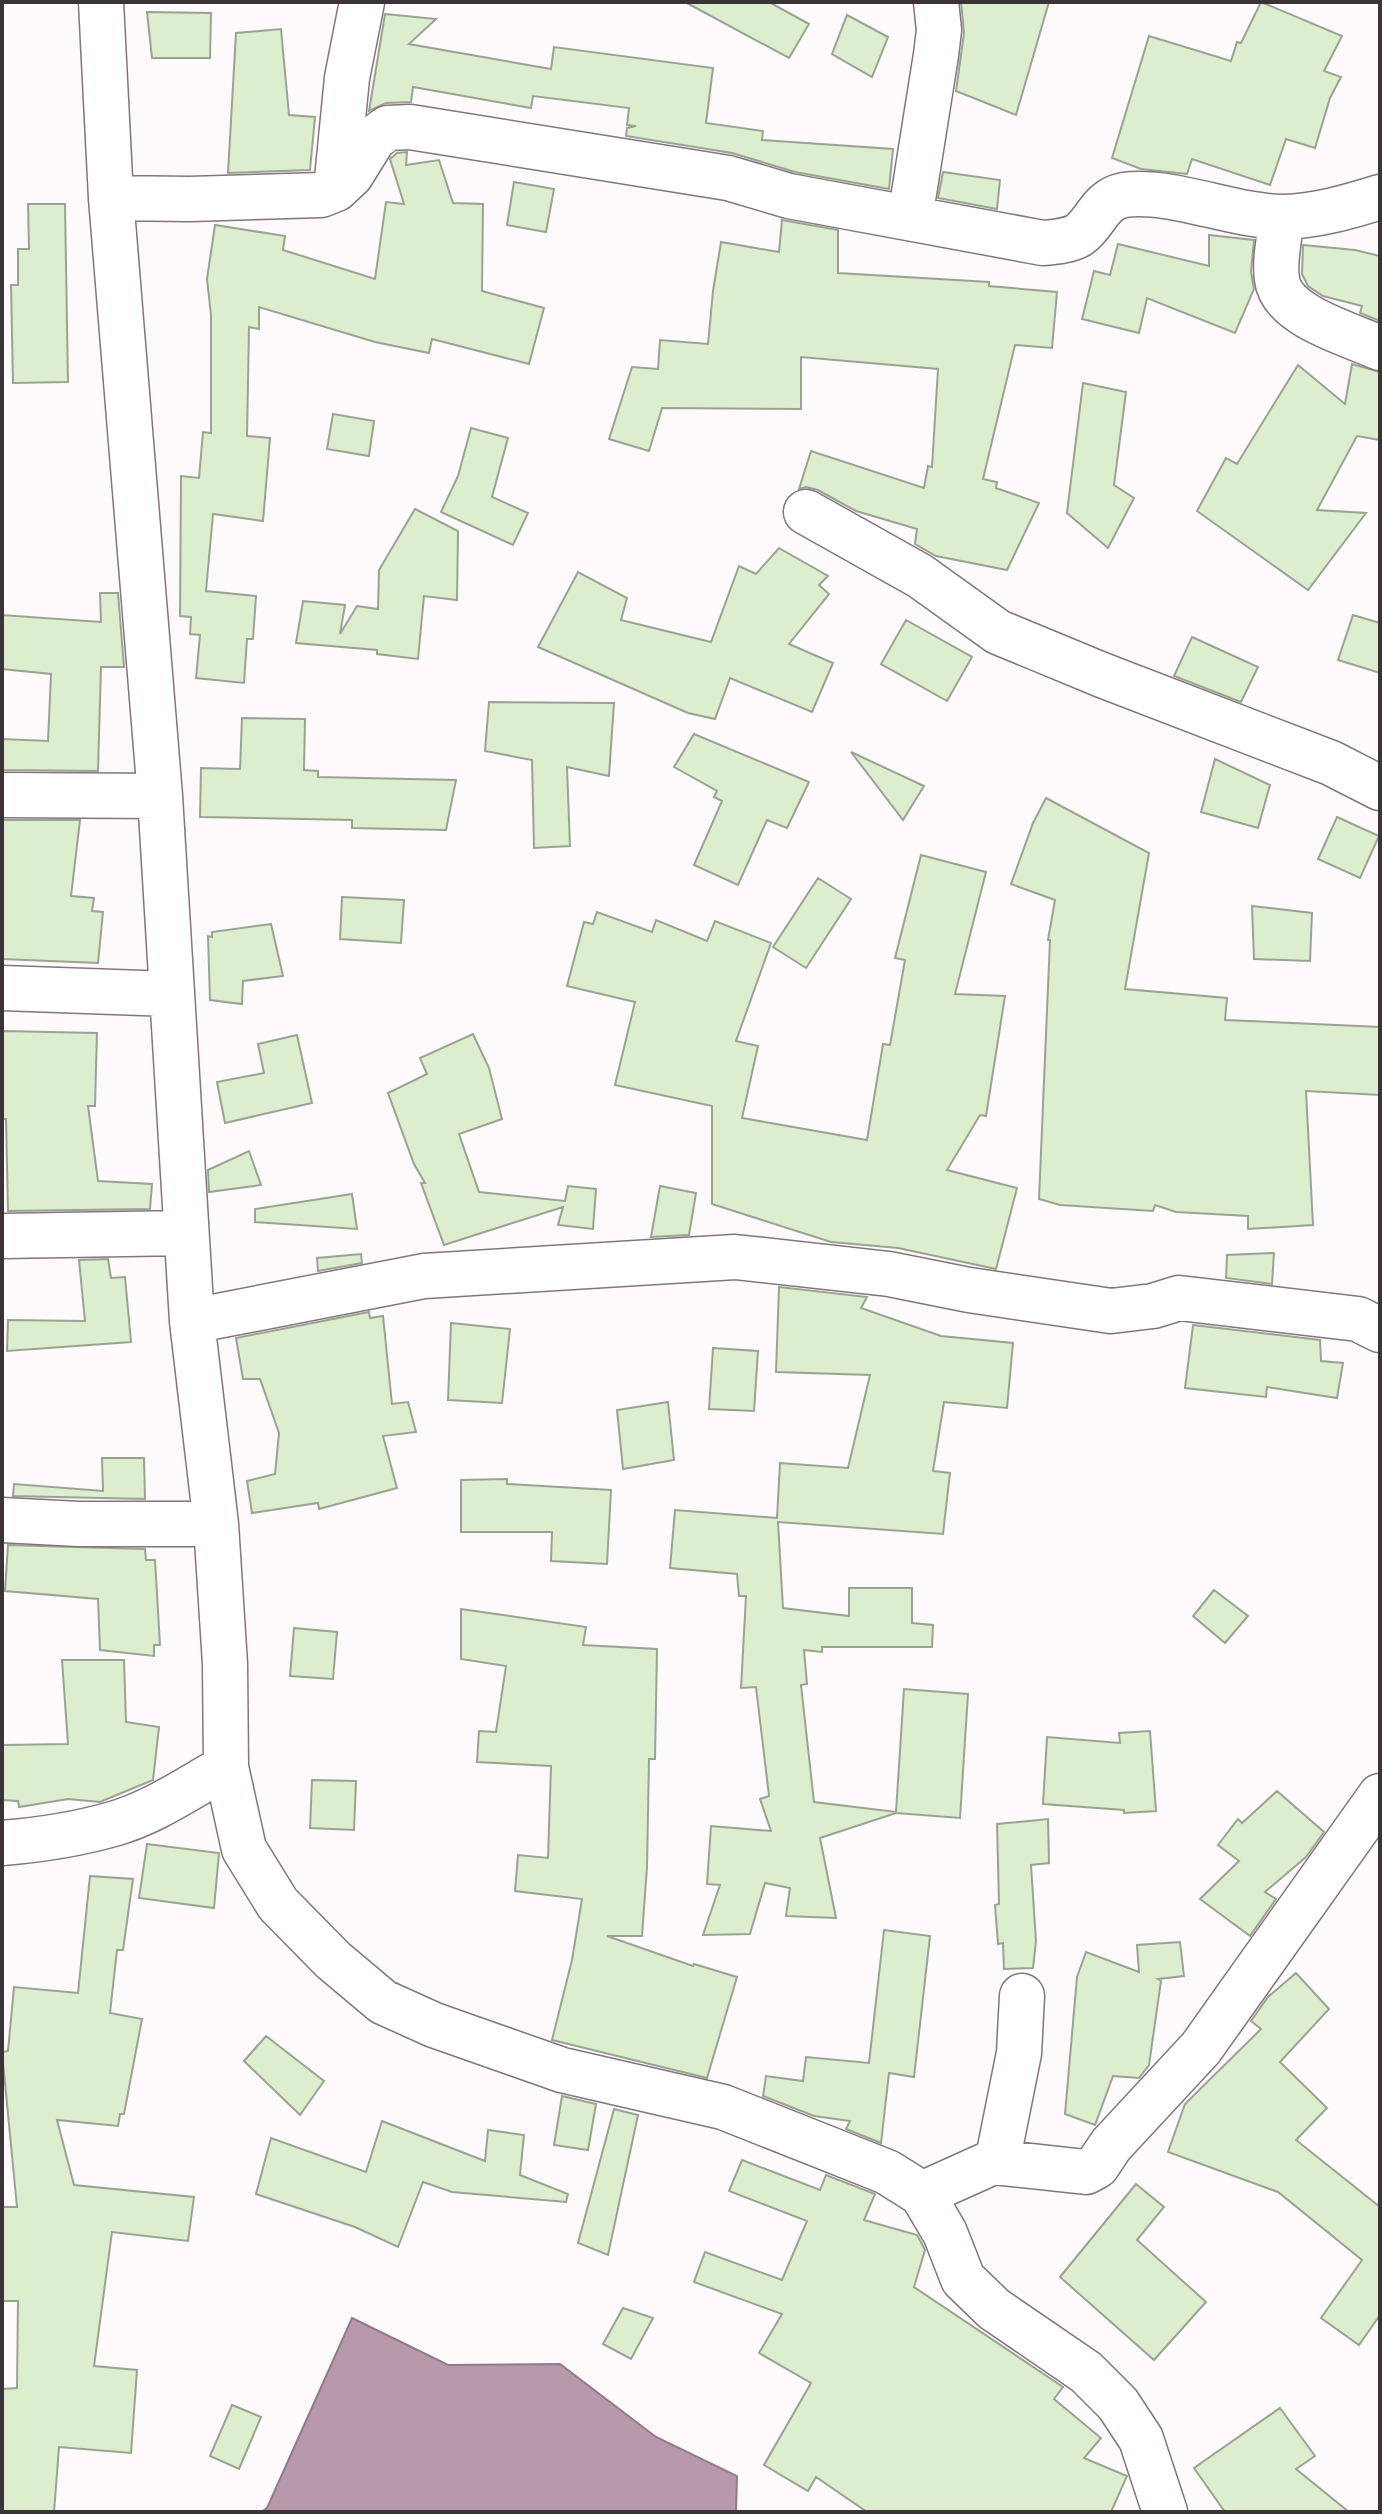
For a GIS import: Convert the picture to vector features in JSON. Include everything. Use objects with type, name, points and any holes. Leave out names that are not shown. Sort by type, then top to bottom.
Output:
[{"type":"street","points":[[101,2],[111,198],[160,796],[192,1321],[216,1524],[225,1664],[226,1767],[244,1849],[278,1904],[333,1960],[383,2002],[434,2025],[562,2070],[723,2107],[887,2172],[922,2194],[945,2233],[963,2279],[994,2309],[1086,2372],[1118,2404],[1141,2439],[1165,2512]]},
{"type":"street","points":[[336,189],[347,78],[362,2]]},
{"type":"street","points":[[910,218],[936,55],[939,30],[936,2]]},
{"type":"street","points":[[111,198],[321,195],[336,189],[351,175],[374,138],[388,128],[410,127],[728,178],[789,196],[1043,243],[1079,234],[1104,203],[1122,195],[1145,194],[1282,217],[1336,211],[1380,197]]},
{"type":"street","points":[[1282,217],[1277,280],[1286,301],[1299,312],[1380,348]]},
{"type":"street","points":[[806,512],[920,576],[998,632],[1331,763],[1380,788]]},
{"type":"street","points":[[2,795],[160,796]]},
{"type":"street","points":[[2,988],[171,994]]},
{"type":"street","points":[[2,1236],[186,1233]]},
{"type":"street","points":[[192,1321],[424,1276],[735,1257],[889,1274],[969,1290],[1111,1311],[1153,1306],[1179,1298],[1358,1319],[1380,1330]]},
{"type":"street","points":[[2,1520],[79,1524],[216,1524]]},
{"type":"street","points":[[2,1843],[115,1824],[152,1808],[226,1767]]},
{"type":"street","points":[[922,2194],[993,2162],[1086,2172],[1097,2166],[1111,2145],[1201,2048],[1380,1796]]},
{"type":"street","points":[[993,2162],[999,2153],[1019,2053],[1022,1996]]},
{"type":"shaded area","points":[[352,2318],[448,2365],[560,2364],[656,2437],[737,2476],[736,2512],[261,2512],[267,2508]]},
{"type":"building","points":[[685,2],[769,2],[809,24],[789,58]]},
{"type":"building","points":[[961,2],[1049,2],[1016,115],[956,91],[964,33]]},
{"type":"building","points":[[1261,2],[1342,36],[1324,71],[1341,77],[1330,98],[1315,148],[1286,139],[1270,185],[1192,159],[1187,174],[1141,169],[1112,158],[1149,36],[1231,61],[1237,42],[1241,43]]},
{"type":"building","points":[[147,12],[211,13],[210,58],[152,58]]},
{"type":"building","points":[[385,14],[436,19],[409,44],[551,69],[554,47],[713,68],[706,123],[763,131],[762,140],[893,149],[889,189],[795,172],[732,153],[626,136],[627,128],[636,126],[627,125],[629,108],[533,96],[531,108],[413,87],[411,102],[386,103],[369,111]]},
{"type":"building","points":[[847,15],[888,37],[872,77],[832,54]]},
{"type":"building","points":[[281,29],[289,115],[315,117],[310,170],[228,173],[236,33]]},
{"type":"building","points":[[407,152],[406,165],[439,160],[453,203],[483,204],[482,291],[544,308],[529,364],[432,339],[429,353],[375,342],[259,307],[259,329],[249,327],[247,436],[270,438],[263,521],[213,514],[206,591],[256,596],[253,639],[247,639],[244,683],[196,678],[200,635],[190,634],[191,617],[180,616],[181,476],[199,478],[203,432],[211,433],[211,315],[207,279],[215,225],[285,236],[283,250],[375,279],[386,202],[404,204],[390,159],[397,153]]},
{"type":"building","points":[[943,172],[1000,180],[997,209],[938,198]]},
{"type":"building","points":[[514,182],[554,189],[546,232],[507,225]]},
{"type":"building","points":[[28,204],[65,204],[68,382],[13,383],[11,285],[18,285],[18,249],[29,249]]},
{"type":"building","points":[[782,220],[838,230],[838,273],[989,282],[989,286],[1057,292],[1052,348],[1015,345],[983,479],[997,482],[996,488],[1039,503],[1007,570],[936,556],[915,544],[917,529],[856,511],[818,490],[799,489],[811,451],[924,488],[928,466],[932,467],[938,369],[801,357],[801,409],[662,408],[649,451],[609,439],[632,367],[658,369],[660,340],[708,344],[721,242],[779,252]]},
{"type":"building","points":[[1209,235],[1254,240],[1251,272],[1254,289],[1235,333],[1147,298],[1139,333],[1082,319],[1094,271],[1110,275],[1118,244],[1209,266]]},
{"type":"building","points":[[1303,245],[1355,250],[1380,256],[1380,321],[1360,313],[1362,306],[1323,296],[1308,286],[1302,274]]},
{"type":"building","points":[[1352,364],[1380,372],[1380,440],[1357,436],[1317,510],[1366,513],[1308,590],[1197,511],[1226,458],[1237,464],[1298,365],[1345,404]]},
{"type":"building","points":[[1083,383],[1126,392],[1114,485],[1134,498],[1108,548],[1067,513]]},
{"type":"building","points":[[333,414],[374,421],[369,456],[327,449]]},
{"type":"building","points":[[471,428],[508,438],[492,497],[528,513],[513,545],[441,512],[458,476]]},
{"type":"building","points":[[415,509],[458,531],[457,600],[424,596],[418,659],[377,654],[377,650],[296,643],[303,601],[345,605],[340,634],[357,606],[378,609],[379,570]]},
{"type":"building","points":[[779,548],[828,576],[819,585],[829,594],[789,644],[833,663],[812,712],[730,678],[715,719],[688,713],[538,647],[578,572],[627,598],[621,620],[711,642],[739,566],[756,574]]},
{"type":"building","points":[[100,593],[118,593],[124,667],[101,667],[98,771],[2,770],[2,739],[48,741],[51,674],[2,669],[2,615],[101,622]]},
{"type":"building","points":[[1353,615],[1380,623],[1380,673],[1338,660]]},
{"type":"building","points":[[906,620],[972,657],[947,701],[881,664]]},
{"type":"building","points":[[1192,637],[1258,667],[1241,702],[1174,676]]},
{"type":"building","points":[[489,702],[614,703],[609,776],[567,767],[570,846],[534,848],[532,760],[485,751]]},
{"type":"building","points":[[242,718],[305,719],[304,770],[318,771],[318,777],[456,780],[446,830],[352,828],[352,820],[200,817],[201,768],[240,769]]},
{"type":"building","points":[[694,734],[809,782],[787,828],[767,820],[738,885],[694,865],[722,801],[714,797],[717,791],[674,767]]},
{"type":"building","points":[[851,752],[924,786],[903,820]]},
{"type":"building","points":[[1215,759],[1270,785],[1258,828],[1201,812]]},
{"type":"building","points":[[1046,798],[1149,853],[1125,989],[1227,998],[1225,1020],[1380,1027],[1380,1095],[1306,1091],[1313,1225],[1248,1229],[1248,1216],[1176,1212],[1155,1205],[1153,1211],[1060,1205],[1039,1199],[1048,940],[1055,900],[1011,884],[1033,823]]},
{"type":"building","points":[[1337,817],[1379,836],[1360,878],[1318,859]]},
{"type":"building","points":[[2,820],[80,820],[71,896],[94,898],[92,911],[103,912],[98,963],[2,959]]},
{"type":"building","points":[[921,855],[986,872],[955,994],[1005,996],[986,1116],[980,1115],[947,1170],[1017,1188],[996,1269],[898,1248],[831,1242],[712,1204],[712,1106],[615,1085],[635,1002],[567,986],[584,922],[593,924],[597,912],[652,932],[656,920],[707,941],[715,921],[771,943],[736,1041],[758,1046],[742,1118],[867,1140],[883,1044],[890,1045],[905,960],[895,958]]},
{"type":"building","points":[[818,878],[851,899],[806,968],[773,947]]},
{"type":"building","points":[[342,897],[404,900],[401,943],[340,939]]},
{"type":"building","points":[[1252,906],[1312,913],[1310,961],[1254,959]]},
{"type":"building","points":[[271,924],[283,976],[243,981],[242,1004],[210,1000],[208,936],[212,937],[212,932]]},
{"type":"building","points":[[2,1031],[97,1033],[95,1106],[88,1106],[98,1181],[152,1184],[150,1209],[8,1211],[6,1119],[2,1119]]},
{"type":"building","points":[[473,1034],[489,1068],[502,1119],[459,1134],[479,1192],[565,1201],[568,1186],[596,1189],[593,1229],[558,1225],[563,1207],[444,1245],[421,1183],[425,1183],[414,1164],[388,1093],[427,1074],[420,1058]]},
{"type":"building","points":[[297,1035],[312,1103],[225,1123],[217,1082],[264,1073],[258,1044]]},
{"type":"building","points":[[249,1151],[261,1185],[209,1192],[208,1170]]},
{"type":"building","points":[[660,1186],[696,1193],[689,1235],[651,1237]]},
{"type":"building","points":[[352,1194],[357,1229],[255,1222],[255,1209]]},
{"type":"building","points":[[1274,1253],[1272,1284],[1226,1278],[1227,1255]]},
{"type":"building","points":[[361,1254],[362,1263],[318,1271],[317,1258]]},
{"type":"building","points":[[108,1259],[111,1278],[125,1277],[131,1342],[7,1351],[8,1320],[85,1321],[79,1260]]},
{"type":"building","points":[[779,1287],[867,1297],[861,1308],[941,1336],[1013,1343],[1007,1408],[944,1402],[933,1471],[950,1473],[943,1534],[778,1522],[783,1608],[849,1616],[849,1588],[912,1588],[912,1623],[933,1625],[932,1647],[822,1647],[822,1652],[804,1650],[807,1684],[801,1685],[814,1802],[896,1812],[904,1689],[968,1694],[960,1818],[896,1813],[820,1838],[836,1918],[786,1916],[790,1888],[765,1883],[750,1934],[703,1935],[720,1885],[707,1884],[711,1826],[771,1831],[760,1799],[769,1796],[756,1687],[741,1688],[746,1596],[739,1596],[737,1574],[670,1568],[675,1510],[777,1518],[780,1463],[848,1468],[870,1375],[776,1372]]},
{"type":"building","points":[[369,1312],[370,1318],[383,1316],[392,1404],[408,1402],[416,1432],[383,1436],[397,1488],[319,1509],[318,1503],[252,1513],[247,1481],[275,1474],[279,1433],[260,1379],[243,1379],[236,1338]]},
{"type":"building","points":[[451,1323],[510,1329],[502,1403],[448,1400]]},
{"type":"building","points":[[1193,1325],[1320,1340],[1321,1361],[1343,1363],[1337,1398],[1267,1387],[1266,1397],[1185,1388]]},
{"type":"building","points":[[713,1348],[758,1351],[754,1411],[709,1409]]},
{"type":"building","points":[[668,1402],[674,1460],[623,1469],[617,1410]]},
{"type":"building","points":[[102,1458],[144,1458],[145,1499],[13,1496],[14,1484],[103,1491]]},
{"type":"building","points":[[507,1479],[507,1484],[611,1490],[607,1564],[551,1561],[552,1532],[461,1532],[461,1480]]},
{"type":"building","points":[[8,1545],[145,1549],[146,1560],[155,1560],[160,1645],[154,1645],[154,1656],[100,1650],[98,1599],[5,1591]]},
{"type":"building","points":[[1214,1590],[1248,1616],[1225,1643],[1193,1616]]},
{"type":"building","points":[[461,1609],[586,1627],[583,1645],[657,1649],[655,1759],[649,1759],[642,1936],[607,1936],[693,1966],[737,1977],[707,2078],[552,2040],[572,1960],[582,1899],[515,1891],[518,1855],[548,1858],[551,1766],[477,1762],[479,1731],[496,1732],[506,1666],[461,1659]]},
{"type":"building","points":[[294,1628],[337,1632],[333,1679],[290,1676]]},
{"type":"building","points":[[62,1660],[124,1660],[126,1722],[159,1727],[153,1780],[100,1802],[68,1799],[19,1807],[18,1801],[2,1800],[2,1745],[68,1744]]},
{"type":"building","points":[[1150,1731],[1156,1811],[1124,1813],[1124,1810],[1043,1804],[1047,1737],[1120,1743],[1119,1733]]},
{"type":"building","points":[[312,1780],[356,1781],[354,1830],[310,1828]]},
{"type":"building","points":[[1277,1791],[1324,1832],[1306,1857],[1265,1892],[1276,1899],[1250,1936],[1200,1899],[1239,1861],[1218,1845],[1238,1819],[1242,1823]]},
{"type":"building","points":[[1048,1819],[1049,1863],[1031,1865],[1036,1941],[1033,1968],[1004,1969],[1003,1943],[998,1944],[995,1905],[999,1904],[997,1824]]},
{"type":"building","points":[[147,1844],[219,1853],[214,1908],[139,1898]]},
{"type":"building","points":[[90,1876],[133,1879],[123,1950],[117,1950],[110,2013],[142,2019],[124,2114],[120,2114],[118,2126],[57,2120],[74,2185],[194,2197],[188,2241],[112,2232],[94,2366],[137,2370],[131,2453],[59,2447],[54,2512],[2,2512],[2,2389],[17,2388],[18,2301],[2,2301],[2,2207],[17,2207],[2,2052],[8,2051],[14,1987],[78,1993]]},
{"type":"building","points":[[884,1930],[930,1936],[914,2077],[889,2073],[881,2143],[846,2129],[850,2121],[814,2116],[763,2096],[766,2076],[803,2081],[806,2057],[869,2063]]},
{"type":"building","points":[[1180,1942],[1184,1976],[1158,1979],[1161,1981],[1149,2065],[1139,2078],[1113,2076],[1095,2125],[1065,2114],[1077,1977],[1086,1952],[1139,1972],[1137,1945]]},
{"type":"building","points":[[1296,1973],[1329,2009],[1280,2062],[1327,2108],[1296,2140],[1380,2207],[1380,2315],[1359,2345],[1321,2318],[1362,2260],[1278,2192],[1168,2152],[1185,2104],[1261,2029],[1251,2021],[1268,1997]]},
{"type":"building","points":[[266,2036],[324,2081],[300,2115],[244,2061]]},
{"type":"building","points":[[562,2096],[596,2104],[588,2150],[554,2145]]},
{"type":"building","points":[[614,2109],[638,2115],[608,2255],[578,2243]]},
{"type":"building","points":[[382,2121],[485,2161],[488,2130],[524,2135],[520,2175],[568,2194],[566,2202],[452,2192],[423,2182],[398,2247],[355,2227],[256,2194],[271,2138],[366,2172]]},
{"type":"building","points":[[742,2160],[820,2190],[826,2175],[875,2194],[864,2220],[917,2235],[925,2250],[914,2287],[1063,2387],[1054,2399],[1101,2438],[1084,2458],[1127,2476],[1111,2512],[867,2512],[816,2477],[808,2491],[764,2465],[811,2383],[759,2353],[782,2314],[694,2282],[705,2252],[782,2280],[807,2221],[729,2191]]},
{"type":"building","points":[[1136,2184],[1164,2207],[1137,2240],[1206,2302],[1154,2360],[1060,2277]]},
{"type":"building","points":[[623,2308],[653,2318],[631,2359],[603,2344]]},
{"type":"building","points":[[232,2405],[261,2417],[239,2469],[210,2456]]},
{"type":"building","points":[[1280,2408],[1315,2456],[1296,2469],[1349,2512],[1225,2512],[1194,2468]]}]
